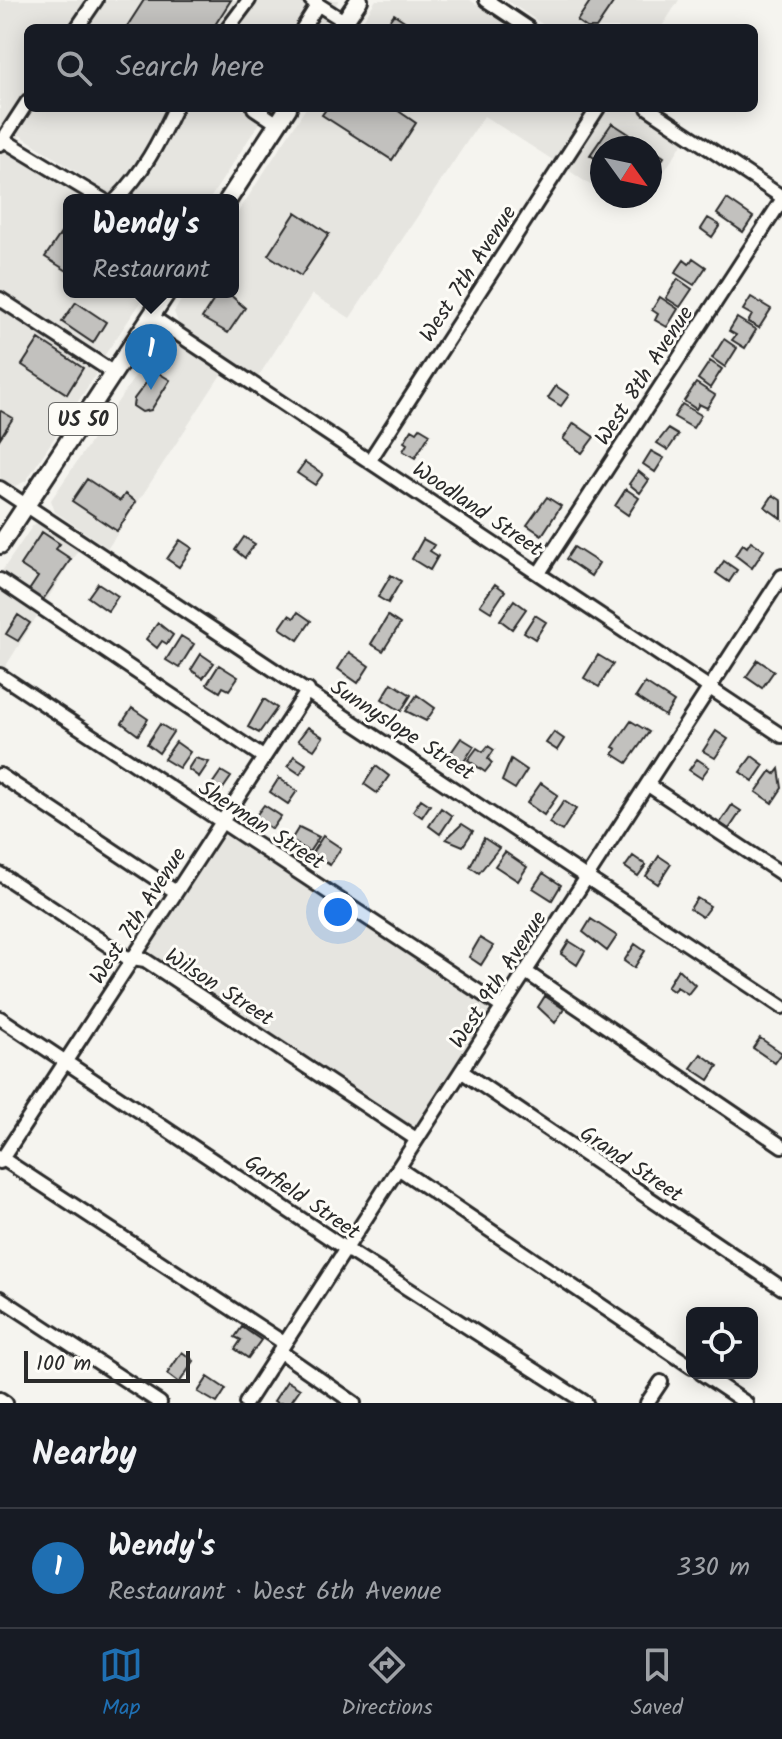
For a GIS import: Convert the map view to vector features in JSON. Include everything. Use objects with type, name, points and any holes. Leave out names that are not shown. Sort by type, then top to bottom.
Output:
[{"type":"main road","points":[[343,24],[359,0]]},
{"type":"main road","points":[[232,194],[286,112]]},
{"type":"main road","name":"US 50","points":[[0,545],[163,298]]},
{"type":"street","points":[[80,24],[96,0]]},
{"type":"street","points":[[231,24],[249,0]]},
{"type":"street","points":[[486,0],[522,24]]},
{"type":"street","points":[[305,24],[315,2],[341,24]]},
{"type":"street","points":[[24,107],[1,142],[92,194]]},
{"type":"street","points":[[122,194],[167,131],[174,112]]},
{"type":"street","points":[[260,112],[278,124]]},
{"type":"street","name":"West 7th Avenue","points":[[370,460],[595,112]]},
{"type":"street","points":[[654,112],[782,198]]},
{"type":"street","name":"West 8th Avenue","points":[[539,573],[782,198]]},
{"type":"street","points":[[0,299],[114,373]]},
{"type":"street","name":"Woodland Street","points":[[151,316],[782,736]]},
{"type":"street","name":"Sunnyslope Street","points":[[0,488],[588,875],[782,1007]]},
{"type":"street","name":"West 9th Avenue","points":[[246,1403],[782,576]]},
{"type":"street","points":[[0,580],[263,757]]},
{"type":"street","name":"Sherman Street","points":[[0,675],[502,1007]]},
{"type":"street","name":"West 7th Avenue","points":[[1,1159],[308,690]]},
{"type":"street","points":[[0,775],[176,892]]},
{"type":"street","points":[[648,785],[782,874]]},
{"type":"street","name":"Wilson Street","points":[[0,874],[133,960],[145,960],[416,1139]]},
{"type":"street","points":[[526,972],[782,1146]]},
{"type":"street","name":"Garfield Street","points":[[0,1018],[346,1249],[586,1403]]},
{"type":"street","name":"Grand Street","points":[[461,1071],[782,1288]]},
{"type":"street","points":[[1,1159],[281,1347],[354,1403]]},
{"type":"street","points":[[398,1168],[686,1363]]},
{"type":"street","points":[[0,1298],[160,1403]]},
{"type":"street","points":[[710,1379],[746,1403]]},
{"type":"street","points":[[647,1403],[661,1382]]},
{"type":"street","points":[[0,1399],[6,1403]]},
{"type":"shaded area","points":[[0,0],[339,0],[323,24],[24,24],[24,112],[266,112],[213,194],[110,194],[20,135],[12,152],[76,194],[63,194],[63,298],[144,298],[104,356],[0,290]]},
{"type":"shaded area","points":[[376,0],[470,0],[506,24],[361,24]]},
{"type":"shaded area","points":[[506,0],[679,0],[664,24],[542,24]]},
{"type":"shaded area","points":[[303,112],[588,112],[556,162],[484,116],[350,318],[312,294],[258,377],[179,325],[174,312],[182,298],[239,298],[239,211]]},
{"type":"shaded area","points":[[605,112],[640,112],[684,141],[662,175],[662,136],[590,136],[590,185],[568,170]]},
{"type":"shaded area","points":[[0,306],[92,365],[96,374],[26,481],[15,486],[0,479]]},
{"type":"shaded area","points":[[161,338],[171,339],[222,373],[108,548],[55,512],[51,500]]},
{"type":"shaded area","points":[[40,522],[80,547],[4,669],[0,666],[0,574],[33,525]]},
{"type":"shaded area","points":[[230,834],[489,1008],[487,1019],[415,1125],[405,1124],[150,953],[150,945],[220,837]]},
{"type":"building","points":[[144,0],[231,0],[216,24],[129,24]]},
{"type":"building","points":[[591,0],[615,0],[599,24],[577,21]]},
{"type":"building","points":[[394,14],[409,24],[387,24]]},
{"type":"building","points":[[324,112],[400,112],[416,123],[392,160],[322,115]]},
{"type":"building","points":[[612,123],[629,134],[628,136],[603,136]]},
{"type":"building","points":[[727,199],[753,217],[743,232],[717,214]]},
{"type":"building","points":[[296,212],[329,234],[301,276],[268,255]]},
{"type":"building","points":[[708,218],[720,225],[712,237],[701,229]]},
{"type":"building","points":[[63,230],[63,268],[45,257]]},
{"type":"building","points":[[693,258],[706,267],[694,285],[675,273],[684,260],[689,264]]},
{"type":"building","points":[[678,279],[692,289],[680,307],[666,298]]},
{"type":"building","points":[[660,297],[678,309],[667,327],[655,320],[658,314],[652,310]]},
{"type":"building","points":[[751,297],[771,309],[759,328],[748,322],[752,315],[743,310]]},
{"type":"building","points":[[215,298],[234,298],[245,308],[228,333],[202,318]]},
{"type":"building","points":[[76,302],[106,322],[93,343],[62,322]]},
{"type":"building","points":[[737,318],[756,330],[745,348],[732,340],[736,335],[729,331]]},
{"type":"building","points":[[39,339],[83,368],[67,394],[22,365]]},
{"type":"building","points":[[724,339],[737,348],[725,367],[712,358]]},
{"type":"building","points":[[710,361],[722,369],[710,388],[698,379]]},
{"type":"building","points":[[155,371],[170,380],[151,410],[142,412],[133,406],[134,399]]},
{"type":"building","points":[[696,383],[715,395],[707,408],[699,404],[696,409],[684,401]]},
{"type":"building","points":[[556,386],[569,395],[561,406],[548,398]]},
{"type":"building","points":[[682,404],[701,415],[693,428],[674,417]]},
{"type":"building","points":[[0,412],[13,418],[0,438]]},
{"type":"building","points":[[574,423],[594,437],[582,453],[563,439]]},
{"type":"building","points":[[420,428],[430,434],[415,458],[403,451],[407,444],[404,442],[412,429],[417,432]]},
{"type":"building","points":[[668,429],[678,435],[668,450],[657,443]]},
{"type":"building","points":[[651,451],[664,458],[655,472],[643,464]]},
{"type":"building","points":[[305,462],[323,474],[315,485],[297,473]]},
{"type":"building","points":[[638,471],[649,480],[640,493],[629,484]]},
{"type":"building","points":[[87,479],[120,501],[125,494],[136,502],[117,531],[72,501]]},
{"type":"building","points":[[626,489],[639,498],[628,515],[615,506]]},
{"type":"building","points":[[773,495],[782,501],[782,519],[765,507]]},
{"type":"building","points":[[547,497],[561,506],[542,535],[527,525]]},
{"type":"building","points":[[42,532],[60,544],[56,549],[71,559],[42,601],[28,592],[38,577],[20,565]]},
{"type":"building","points":[[244,537],[255,544],[245,558],[235,550]]},
{"type":"building","points":[[423,539],[434,545],[430,551],[438,556],[430,570],[412,559]]},
{"type":"building","points":[[180,540],[192,548],[179,567],[167,559]]},
{"type":"building","points":[[751,541],[764,550],[752,568],[735,555],[743,544],[747,547]]},
{"type":"building","points":[[574,547],[599,563],[591,576],[566,559]]},
{"type":"building","points":[[724,561],[737,570],[729,582],[716,573]]},
{"type":"building","points":[[391,575],[401,581],[388,603],[378,597]]},
{"type":"building","points":[[98,583],[118,596],[108,611],[88,597]]},
{"type":"building","points":[[495,584],[505,591],[491,612],[480,605]]},
{"type":"building","points":[[514,600],[526,609],[512,629],[500,620]]},
{"type":"building","points":[[298,612],[311,621],[298,640],[280,628],[289,615],[294,618]]},
{"type":"building","points":[[18,615],[30,623],[18,641],[6,634]]},
{"type":"building","points":[[535,615],[546,622],[535,639],[524,632]]},
{"type":"building","points":[[388,616],[400,624],[383,651],[371,644]]},
{"type":"building","points":[[158,623],[173,635],[167,644],[162,641],[157,648],[146,639]]},
{"type":"building","points":[[181,636],[194,644],[179,668],[166,660]]},
{"type":"building","points":[[349,652],[369,666],[358,683],[338,669]]},
{"type":"building","points":[[201,654],[214,663],[203,678],[191,670]]},
{"type":"building","points":[[598,655],[613,664],[599,687],[584,678]]},
{"type":"building","points":[[758,660],[774,671],[762,688],[746,677]]},
{"type":"building","points":[[219,665],[238,677],[229,690],[223,687],[220,692],[207,684]]},
{"type":"building","points":[[392,683],[411,695],[401,711],[382,699]]},
{"type":"building","points":[[645,683],[674,702],[665,716],[636,697]]},
{"type":"building","points":[[417,695],[435,708],[426,721],[406,711]]},
{"type":"building","points":[[264,699],[277,708],[259,733],[248,727]]},
{"type":"building","points":[[132,708],[148,719],[138,735],[122,723]]},
{"type":"building","points":[[631,721],[649,732],[627,763],[613,754],[617,749],[613,747]]},
{"type":"building","points":[[160,724],[173,732],[159,753],[147,744]]},
{"type":"building","points":[[308,727],[323,737],[314,750],[298,740]]},
{"type":"building","points":[[716,731],[728,739],[715,758],[703,751]]},
{"type":"building","points":[[554,732],[564,739],[557,750],[546,743]]},
{"type":"building","points":[[461,738],[474,746],[463,763],[450,754]]},
{"type":"building","points":[[176,742],[190,752],[179,768],[164,759]]},
{"type":"building","points":[[488,746],[494,750],[488,759],[492,763],[485,772],[468,760],[477,748],[483,752]]},
{"type":"building","points":[[294,756],[306,764],[300,774],[288,766]]},
{"type":"building","points":[[752,756],[764,765],[753,781],[740,772]]},
{"type":"building","points":[[195,758],[209,762],[199,777],[188,769]]},
{"type":"building","points":[[511,759],[527,770],[515,789],[502,781]]},
{"type":"building","points":[[697,759],[709,767],[701,778],[689,770]]},
{"type":"building","points":[[376,766],[389,776],[377,793],[364,784]]},
{"type":"building","points":[[779,769],[782,788],[772,803],[756,792],[771,771],[775,774]]},
{"type":"building","points":[[221,771],[231,777],[220,793],[210,787]]},
{"type":"building","points":[[279,778],[297,791],[288,804],[270,792]]},
{"type":"building","points":[[541,783],[558,795],[544,815],[527,803]]},
{"type":"building","points":[[421,799],[430,805],[422,817],[413,811]]},
{"type":"building","points":[[564,801],[576,809],[562,831],[549,823]]},
{"type":"building","points":[[264,805],[281,816],[272,829],[255,817]]},
{"type":"building","points":[[732,805],[741,811],[729,829],[720,823]]},
{"type":"building","points":[[441,808],[452,816],[440,834],[429,826]]},
{"type":"building","points":[[462,824],[473,831],[463,846],[446,839]]},
{"type":"building","points":[[299,827],[319,837],[309,852],[291,840]]},
{"type":"building","points":[[323,836],[341,848],[330,865],[312,853]]},
{"type":"building","points":[[484,838],[499,848],[479,873],[470,867]]},
{"type":"building","points":[[505,852],[527,867],[518,881],[495,866]]},
{"type":"building","points":[[633,856],[646,865],[638,876],[625,867]]},
{"type":"building","points":[[659,856],[671,864],[658,884],[646,876]]},
{"type":"building","points":[[543,873],[561,885],[552,900],[533,888]]},
{"type":"building","points":[[697,898],[710,906],[702,917],[690,909]]},
{"type":"building","points":[[591,919],[617,936],[607,951],[583,932]]},
{"type":"building","points":[[480,938],[493,946],[481,965],[469,957]]},
{"type":"building","points":[[569,941],[585,951],[577,965],[561,954]]},
{"type":"building","points":[[635,944],[645,951],[634,968],[624,961]]},
{"type":"building","points":[[678,969],[695,985],[688,994],[677,987],[673,991],[667,987]]},
{"type":"building","points":[[545,996],[564,1009],[555,1023],[538,1007]]},
{"type":"building","points":[[760,1038],[782,1053],[775,1063],[753,1048]]},
{"type":"building","points":[[701,1054],[718,1066],[709,1080],[691,1068]]},
{"type":"building","points":[[242,1327],[261,1340],[248,1358],[235,1349],[241,1340],[235,1337]]},
{"type":"building","points":[[182,1352],[194,1361],[179,1383],[167,1374]]},
{"type":"building","points":[[208,1377],[226,1389],[217,1403],[198,1392]]},
{"type":"building","points":[[287,1381],[300,1389],[290,1403],[277,1403],[274,1401]]},
{"type":"place","name":"Wendy's","points":[[151,390]]}]
